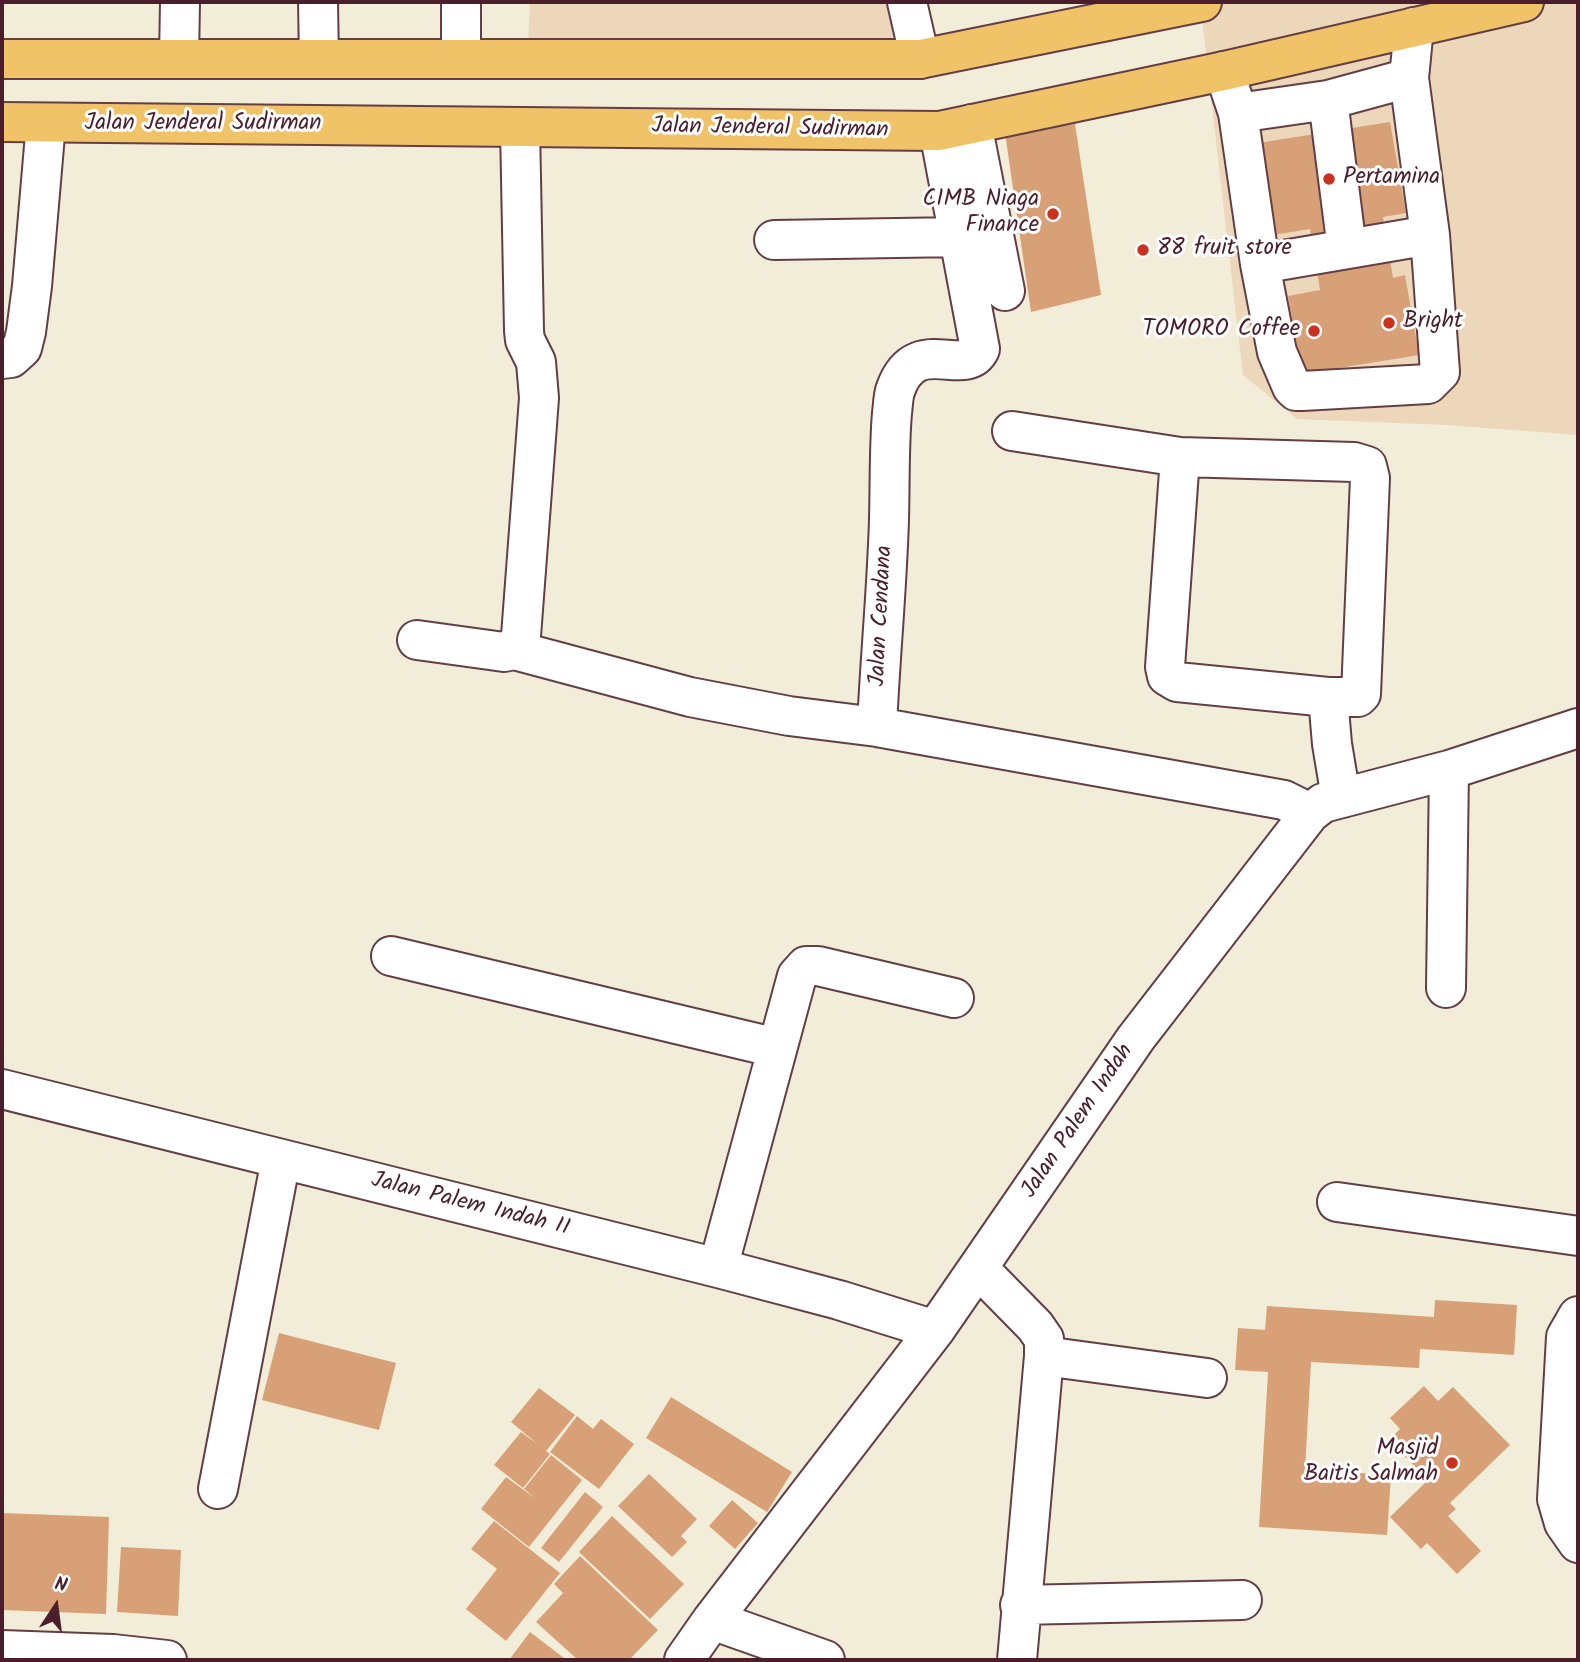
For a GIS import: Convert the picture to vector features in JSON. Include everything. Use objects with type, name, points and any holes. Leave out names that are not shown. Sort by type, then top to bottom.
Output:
[{"type":"main road","points":[[2,59],[920,60],[1202,2]]},
{"type":"main road","name":"Jalan Jenderal Sudirman","points":[[2,122],[956,128],[1224,72],[1524,2]]},
{"type":"street","points":[[180,2],[180,59]]},
{"type":"street","points":[[318,2],[319,59]]},
{"type":"street","points":[[461,2],[461,59]]},
{"type":"street","points":[[907,2],[920,60]]},
{"type":"street","points":[[1224,72],[1238,113],[1260,264],[1277,352],[1296,391],[1428,384],[1440,372],[1430,235],[1409,78],[1414,27]]},
{"type":"street","points":[[1238,113],[1328,100],[1409,78]]},
{"type":"street","points":[[1328,100],[1347,249]]},
{"type":"street","points":[[2,359],[11,358],[22,348],[26,332],[46,123]]},
{"type":"street","points":[[514,650],[521,636],[539,398],[537,362],[525,340],[524,331],[520,127]]},
{"type":"street","points":[[956,128],[1005,291]]},
{"type":"street","name":"Jalan Cendana","points":[[877,727],[889,523],[891,427],[895,392],[906,371],[916,362],[927,358],[969,361],[980,349],[959,237],[956,128]]},
{"type":"street","points":[[1260,264],[1430,235]]},
{"type":"street","points":[[774,240],[959,237]]},
{"type":"street","points":[[1012,431],[1180,457],[1354,462],[1367,466],[1370,478],[1361,694],[1358,697],[1177,682],[1167,676],[1164,667],[1180,457]]},
{"type":"street","points":[[417,640],[505,652],[514,650],[690,697],[789,716],[877,727],[1284,800],[1339,801],[1449,770],[1578,728]]},
{"type":"street","points":[[1339,697],[1339,801]]},
{"type":"street","points":[[1446,988],[1449,770]]},
{"type":"street","name":"Jalan Palem Indah","points":[[684,1660],[935,1330],[1136,1038],[1339,801]]},
{"type":"street","points":[[391,956],[777,1048]]},
{"type":"street","points":[[718,1268],[797,976],[806,966],[818,966],[954,998]]},
{"type":"street","name":"Jalan Palem Indah II","points":[[2,1089],[718,1268],[839,1300],[935,1330]]},
{"type":"street","points":[[218,1489],[281,1159]]},
{"type":"street","points":[[1337,1202],[1578,1236]]},
{"type":"street","points":[[979,1269],[1035,1326],[1044,1339],[1017,1660]]},
{"type":"street","points":[[1578,1316],[1566,1337],[1557,1499],[1564,1523],[1578,1543]]},
{"type":"street","points":[[1044,1356],[1206,1378]]},
{"type":"street","points":[[1020,1605],[1242,1600]]},
{"type":"street","points":[[712,1620],[825,1660]]},
{"type":"street","points":[[2,1650],[167,1660]]},
{"type":"shaded area","points":[[530,2],[898,2],[911,52],[528,48]]},
{"type":"shaded area","points":[[1200,2],[1578,2],[1578,435],[1447,425],[1297,419],[1243,375]]},
{"type":"building","points":[[1390,122],[1406,213],[1383,217],[1393,278],[1405,275],[1419,355],[1302,374],[1288,296],[1320,290],[1310,229],[1267,236],[1252,144]]},
{"type":"building","name":"CIMB Niaga Finance","points":[[1075,124],[1101,295],[1031,312],[1005,133]]},
{"type":"building","points":[[1435,1300],[1517,1305],[1514,1355],[1420,1349],[1419,1368],[1311,1362],[1305,1469],[1391,1475],[1387,1535],[1259,1527],[1268,1372],[1235,1370],[1238,1328],[1265,1330],[1267,1306],[1434,1317]]},
{"type":"building","points":[[279,1333],[396,1363],[379,1430],[262,1400]]},
{"type":"building","name":"Masjid Baitis Salmah","points":[[1424,1386],[1438,1401],[1453,1387],[1510,1445],[1450,1503],[1456,1509],[1448,1516],[1481,1551],[1457,1574],[1427,1543],[1421,1549],[1390,1517],[1428,1480],[1389,1440],[1400,1429],[1390,1418]]},
{"type":"building","points":[[539,1388],[575,1415],[546,1451],[550,1454],[523,1488],[494,1465],[521,1432],[539,1445],[511,1422]]},
{"type":"building","points":[[671,1397],[792,1472],[767,1512],[646,1438]]},
{"type":"building","points":[[577,1416],[593,1429],[601,1419],[634,1444],[599,1489],[550,1452]]},
{"type":"building","points":[[551,1455],[582,1480],[529,1547],[481,1509],[506,1477],[536,1499],[524,1489]]},
{"type":"building","points":[[649,1474],[697,1519],[681,1536],[687,1542],[672,1557],[618,1506]]},
{"type":"building","points":[[585,1492],[603,1507],[559,1562],[541,1548]]},
{"type":"building","points":[[732,1500],[758,1523],[735,1549],[709,1526]]},
{"type":"building","points":[[2,1513],[109,1517],[106,1614],[2,1610]]},
{"type":"building","points":[[612,1516],[684,1584],[650,1619],[579,1552]]},
{"type":"building","points":[[494,1521],[560,1573],[506,1641],[466,1609],[497,1569],[471,1549]]},
{"type":"building","points":[[121,1547],[181,1550],[178,1616],[117,1612]]},
{"type":"building","points":[[580,1556],[658,1630],[629,1660],[578,1660],[536,1622],[563,1593],[554,1584]]},
{"type":"building","points":[[530,1632],[564,1658],[563,1660],[509,1660]]},
{"type":"place","name":"Pertamina","points":[[1329,179]]},
{"type":"place","name":"CIMB Niaga Finance","points":[[1053,214]]},
{"type":"place","name":"88 fruit store","points":[[1143,250]]},
{"type":"place","name":"Bright","points":[[1389,323]]},
{"type":"place","name":"TOMORO Coffee","points":[[1314,331]]},
{"type":"place","name":"Masjid Baitis Salmah","points":[[1452,1463]]}]
